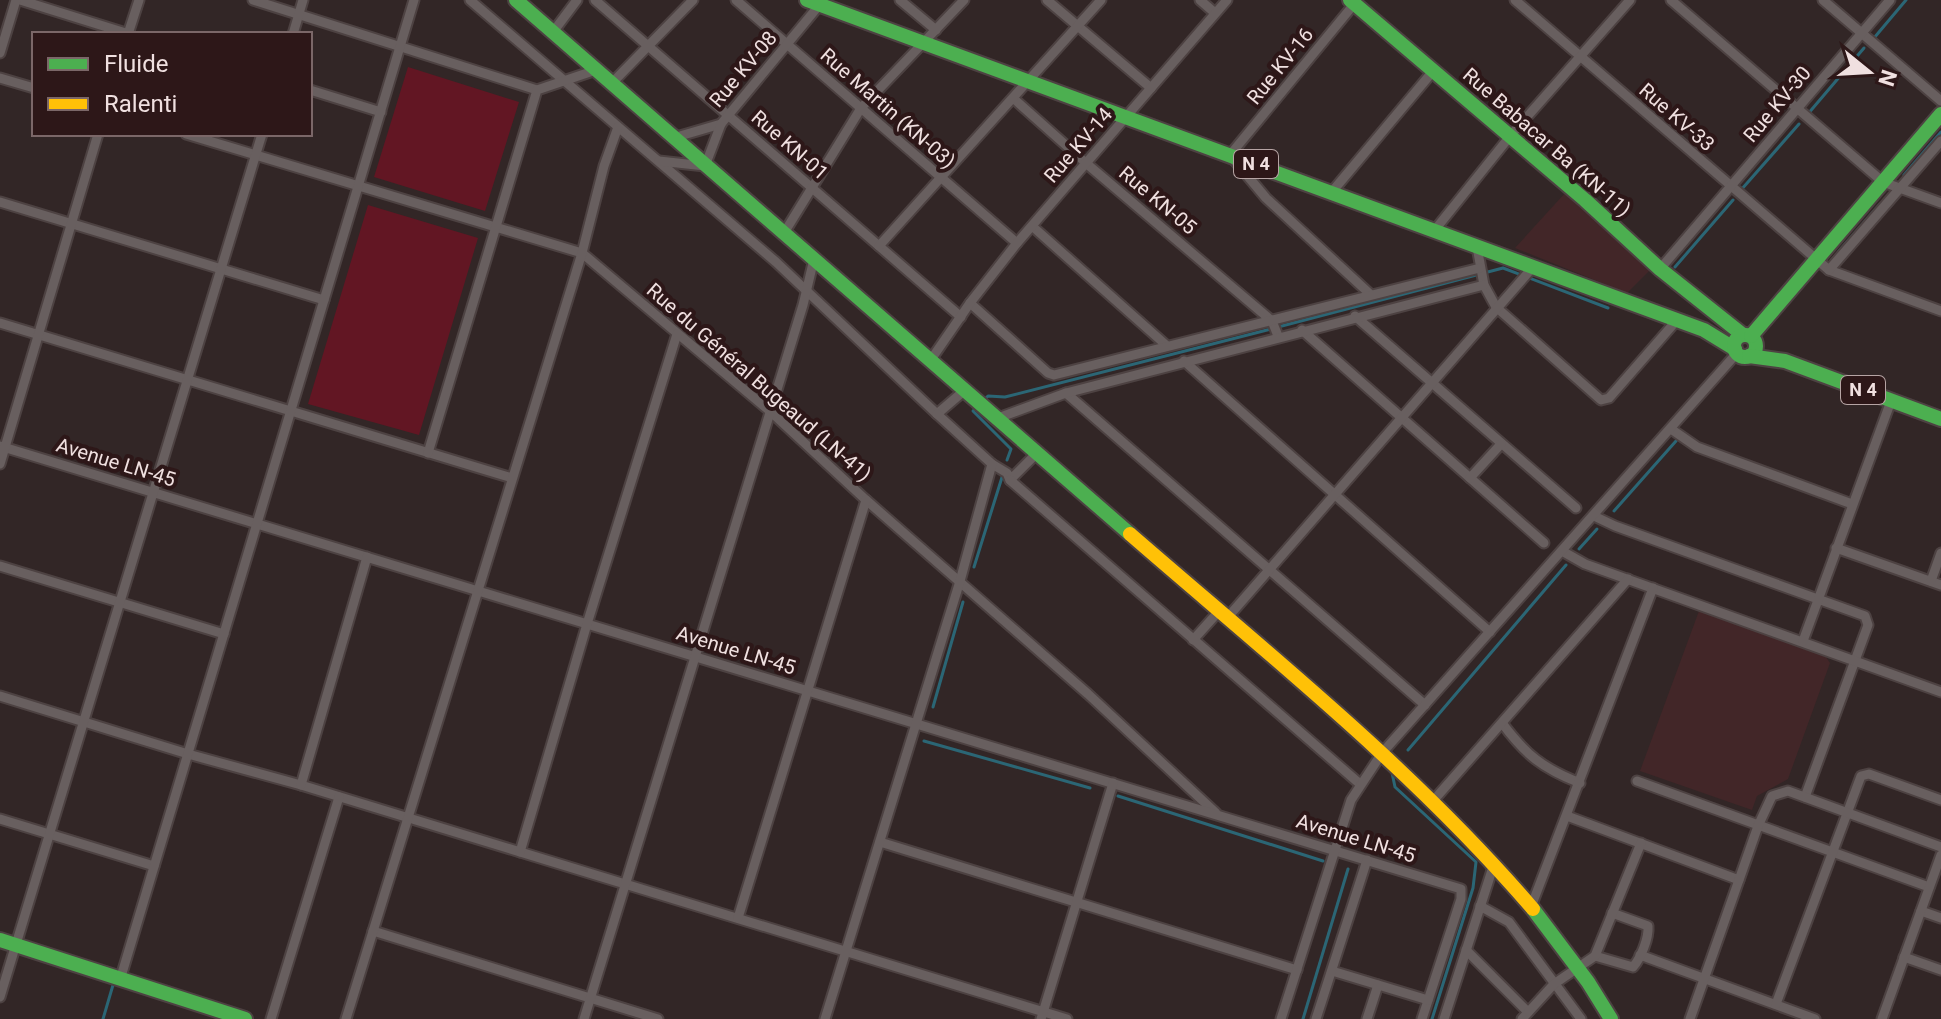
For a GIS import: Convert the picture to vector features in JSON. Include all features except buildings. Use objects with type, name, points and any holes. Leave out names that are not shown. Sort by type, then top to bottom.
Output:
[{"type":"street","points":[[0,53],[18,0],[122,32]]},
{"type":"street","points":[[130,32],[139,0]]},
{"type":"street","points":[[253,0],[537,90],[596,70]]},
{"type":"street","points":[[294,32],[303,0]]},
{"type":"street","points":[[120,980],[414,0]]},
{"type":"street","points":[[470,0],[776,262],[992,464],[1007,473],[1010,480],[1360,784]]},
{"type":"street","points":[[516,0],[1382,753],[1494,864],[1577,966],[1611,1019]]},
{"type":"street","points":[[553,32],[577,0]]},
{"type":"street","name":"Rue KN-01","points":[[595,0],[961,317]]},
{"type":"street","points":[[612,83],[693,0]]},
{"type":"street","name":"Rue Martin (KN-03)","points":[[736,0],[1017,243]]},
{"type":"street","points":[[900,0],[936,30]]},
{"type":"street","points":[[784,233],[861,108],[964,0]]},
{"type":"street","points":[[1047,0],[1151,88]]},
{"type":"street","points":[[879,246],[1101,0]]},
{"type":"street","points":[[1200,0],[1215,13]]},
{"type":"street","name":"Rue KV-14","points":[[930,361],[1017,243],[1227,0]]},
{"type":"street","name":"Rue KV-33","points":[[1515,0],[1829,270],[1941,311]]},
{"type":"street","points":[[1434,231],[1511,135],[1630,0]]},
{"type":"street","points":[[1671,0],[1883,182],[1941,203]]},
{"type":"street","points":[[1823,0],[1941,101]]},
{"type":"street","name":"Rue KV-30","points":[[1660,269],[1890,0]]},
{"type":"street","name":"Rue KV-08","points":[[705,166],[721,124],[787,44],[817,1]]},
{"type":"street","name":"N 4","points":[[817,1],[1531,269],[1742,342],[1941,419]]},
{"type":"street","name":"Rue Babacar Ba (KN-11)","points":[[1354,1],[1511,135],[1742,342]]},
{"type":"street","name":"Rue KV-16","points":[[1230,155],[1354,1]]},
{"type":"street","points":[[1331,193],[1434,70]]},
{"type":"street","points":[[0,78],[32,87]]},
{"type":"street","points":[[428,453],[537,90]]},
{"type":"street","points":[[312,91],[381,112]]},
{"type":"street","name":"Rue KN-05","points":[[1013,98],[1275,328]]},
{"type":"street","points":[[1281,1019],[1351,800],[1382,753],[1671,429],[1742,342],[1941,114]]},
{"type":"street","points":[[673,138],[721,124]]},
{"type":"street","points":[[346,1019],[618,127]]},
{"type":"street","points":[[0,464],[2,447],[97,136]]},
{"type":"street","name":"Rue du Général Bugeaud (LN-41)","points":[[193,136],[582,253],[771,412],[866,500],[1088,694],[1218,815]]},
{"type":"street","points":[[0,997],[261,136]]},
{"type":"street","points":[[1829,270],[1941,141]]},
{"type":"street","points":[[1230,155],[1266,198],[1370,294]]},
{"type":"street","points":[[657,161],[705,166]]},
{"type":"street","points":[[0,202],[324,300]]},
{"type":"street","points":[[1032,226],[1166,345]]},
{"type":"street","points":[[1477,247],[1482,276],[1496,307],[1601,400],[1609,398],[1677,320]]},
{"type":"street","points":[[584,1019],[771,412],[814,259]]},
{"type":"street","points":[[1193,640],[1270,568],[1531,269]]},
{"type":"street","points":[[970,303],[1054,375],[1166,345],[1246,335],[1275,328],[1370,294],[1482,276]]},
{"type":"street","points":[[998,418],[1066,393],[1184,361],[1246,335],[1275,328],[1302,330],[1482,276]]},
{"type":"street","points":[[1355,316],[1576,508]]},
{"type":"street","points":[[0,323],[512,478]]},
{"type":"street","points":[[1302,330],[1544,543]]},
{"type":"street","points":[[520,852],[677,334]]},
{"type":"street","points":[[1184,361],[1490,632]]},
{"type":"street","points":[[937,414],[965,390]]},
{"type":"street","points":[[1066,393],[1425,705]]},
{"type":"street","points":[[1803,641],[1891,401]]},
{"type":"street","points":[[1671,429],[1697,447],[1852,504]]},
{"type":"street","points":[[1470,478],[1501,444]]},
{"type":"street","name":"Avenue LN-45","points":[[2,447],[1461,889],[1461,899],[1428,1000]]},
{"type":"street","points":[[1010,480],[1038,452]]},
{"type":"street","points":[[825,1019],[960,581],[992,464]]},
{"type":"street","points":[[738,918],[866,500]]},
{"type":"street","points":[[1594,516],[1861,614],[1868,620],[1805,797]]},
{"type":"street","points":[[1836,548],[1936,583],[1941,553]]},
{"type":"street","points":[[1562,551],[1580,562],[1941,692]]},
{"type":"street","points":[[301,785],[367,557]]},
{"type":"street","points":[[0,566],[224,634]]},
{"type":"street","points":[[1433,801],[1628,579]]},
{"type":"street","points":[[1531,907],[1653,588]]},
{"type":"street","points":[[0,696],[846,951],[1042,1015],[1067,1019]]},
{"type":"street","points":[[1502,723],[1537,763],[1580,783]]},
{"type":"street","points":[[1776,1004],[1859,779],[1865,774],[1941,800]]},
{"type":"street","points":[[1637,781],[1929,887]]},
{"type":"street","points":[[1042,1015],[1113,783]]},
{"type":"street","points":[[1690,1019],[1758,826],[1772,796],[1788,791],[1941,847]]},
{"type":"street","points":[[271,1019],[339,797]]},
{"type":"street","points":[[1567,816],[1739,880]]},
{"type":"street","points":[[0,819],[154,866]]},
{"type":"street","points":[[880,842],[1297,970]]},
{"type":"street","points":[[1466,950],[1525,1016],[1554,984],[1595,956],[1641,843]]},
{"type":"street","points":[[1882,1019],[1941,855]]},
{"type":"street","points":[[1316,1019],[1367,860]]},
{"type":"street","points":[[1445,1019],[1494,864]]},
{"type":"street","points":[[1480,906],[1509,922],[1581,1019]]},
{"type":"street","points":[[1921,911],[1941,918]]},
{"type":"street","points":[[1595,956],[1633,967],[1640,955],[1649,932],[1648,926],[1612,913]]},
{"type":"street","points":[[373,931],[658,1019]]},
{"type":"street","points":[[0,940],[242,1019]]},
{"type":"street","points":[[1640,955],[1815,1019]]},
{"type":"street","points":[[1904,957],[1941,970]]},
{"type":"street","points":[[1332,971],[1428,1000],[1422,1019]]},
{"type":"street","points":[[1367,1019],[1378,985]]},
{"type":"shaded area","points":[[408,67],[519,102],[485,211],[374,177]]},
{"type":"shaded area","points":[[1566,192],[1655,265],[1627,293],[1515,248]]},
{"type":"shaded area","points":[[368,205],[478,238],[419,435],[308,404]]},
{"type":"shaded area","points":[[1699,611],[1826,657],[1830,663],[1788,779],[1757,796],[1752,810],[1640,771]]},
{"type":"waterway","points":[[1874,38],[1906,0]]},
{"type":"waterway","points":[[1807,115],[1864,48]]},
{"type":"waterway","points":[[1741,190],[1799,124]]},
{"type":"waterway","points":[[1904,175],[1941,132]]},
{"type":"waterway","points":[[1675,267],[1733,200]]},
{"type":"waterway","points":[[1839,251],[1880,204]]},
{"type":"waterway","points":[[1278,327],[1503,268],[1608,308]]},
{"type":"waterway","points":[[985,399],[988,396],[1005,397],[1271,329]]},
{"type":"waterway","points":[[977,407],[973,411],[1011,449],[1007,460]]},
{"type":"waterway","points":[[1614,511],[1676,441]]},
{"type":"waterway","points":[[974,567],[1003,474]]},
{"type":"waterway","points":[[1579,549],[1597,529]]},
{"type":"waterway","points":[[1408,750],[1566,565]]},
{"type":"waterway","points":[[933,707],[963,602]]},
{"type":"waterway","points":[[924,741],[1090,788]]},
{"type":"waterway","points":[[1391,768],[1395,787],[1476,862],[1473,888],[1432,1019]]},
{"type":"waterway","points":[[1118,796],[1323,861]]},
{"type":"waterway","points":[[1303,1019],[1348,869]]},
{"type":"waterway","points":[[103,1019],[113,985]]},
{"type":"traffic: fast","points":[[516,0],[1130,534]]},
{"type":"traffic: fast","points":[[807,0],[1704,330],[1735,349]]},
{"type":"traffic: fast","points":[[1350,0],[1585,200],[1660,269],[1743,335]]},
{"type":"traffic: fast","points":[[1751,336],[1941,114]]},
{"type":"traffic: fast","points":[[1745,335],[1753,338],[1756,346],[1753,354],[1745,357],[1737,354],[1734,346],[1737,338],[1745,335]]},
{"type":"traffic: fast","points":[[1749,356],[1785,361],[1941,419]]},
{"type":"traffic: fast","points":[[1533,909],[1588,982],[1611,1019]]},
{"type":"traffic: fast","points":[[0,940],[245,1019]]},
{"type":"traffic: slow","points":[[1130,534],[1389,760],[1439,808],[1533,909]]}]
